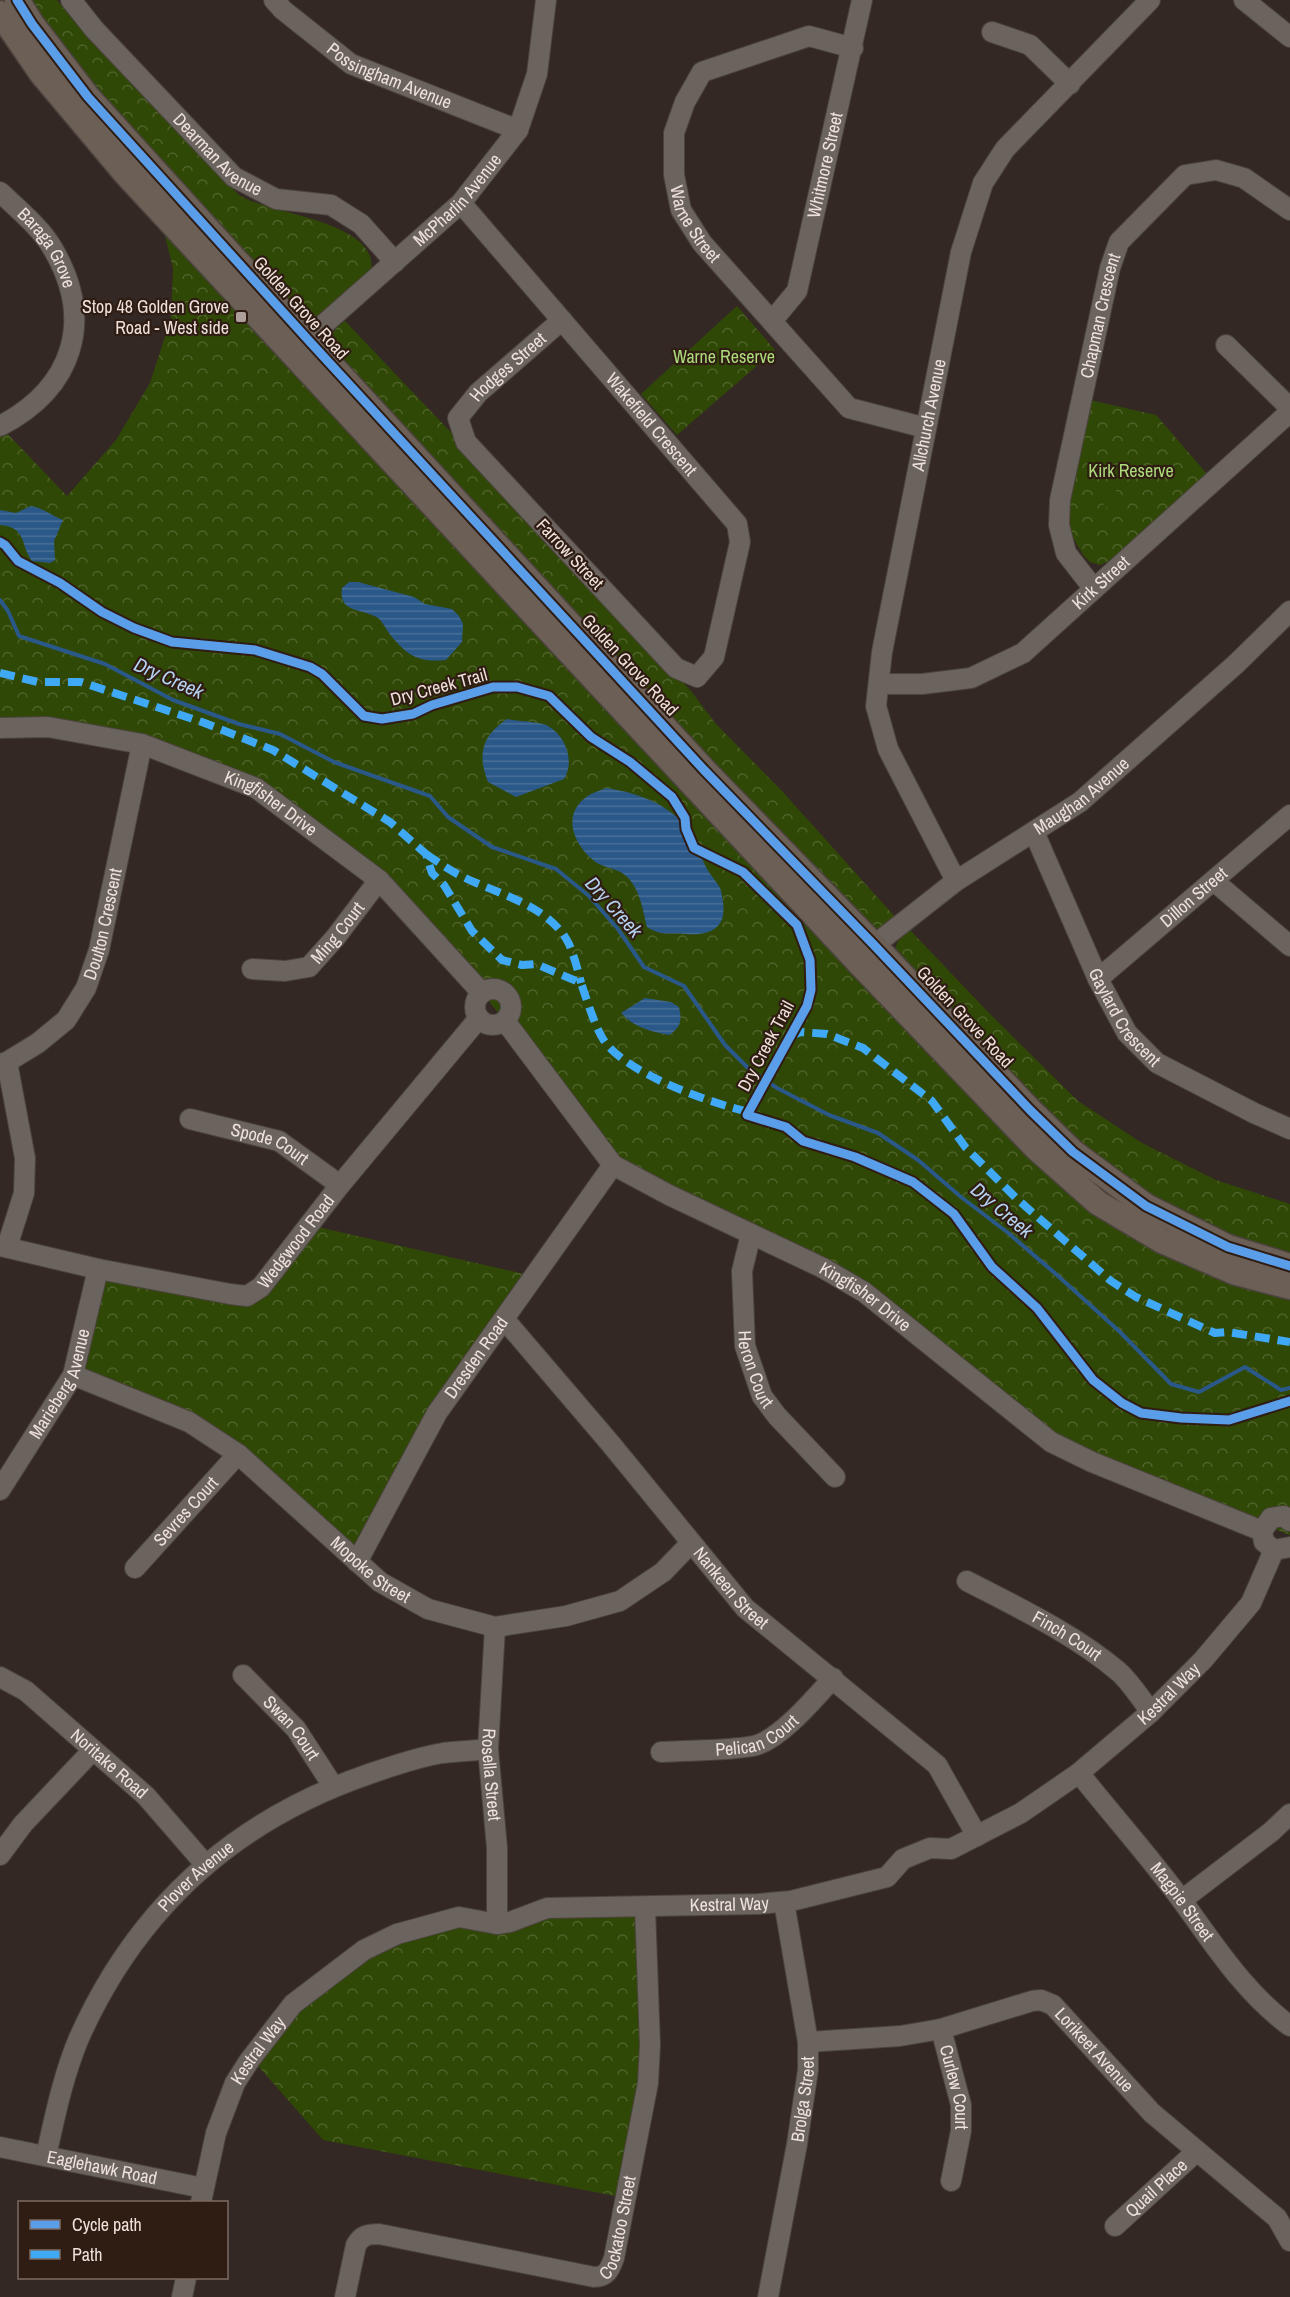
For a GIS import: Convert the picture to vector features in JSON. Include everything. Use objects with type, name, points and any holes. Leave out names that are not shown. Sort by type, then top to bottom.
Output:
[{"type":"main road","name":"Golden Grove Road","points":[[17,0],[32,24],[88,97],[299,346]]},
{"type":"main road","name":"Golden Grove Road","points":[[0,13],[41,73],[125,173],[299,346],[865,952],[1036,1148],[1098,1203],[1162,1241],[1236,1273],[1290,1287]]},
{"type":"main road","name":"Golden Grove Road","points":[[865,952],[1073,1152],[1146,1206],[1228,1247],[1290,1266]]},
{"type":"street","name":"Dearman Avenue","points":[[71,0],[94,28],[234,177],[276,199],[331,205],[361,224],[395,262]]},
{"type":"street","name":"Possingham Avenue","points":[[274,0],[283,10],[351,64],[518,130]]},
{"type":"street","name":"McPharlin Avenue","points":[[299,346],[461,203],[518,130],[537,74],[546,0]]},
{"type":"street","name":"Whitmore Street","points":[[772,321],[797,291],[862,0]]},
{"type":"street","name":"Allchurch Avenue","points":[[956,881],[888,749],[876,706],[882,652],[961,252],[983,183],[1005,149],[1150,0]]},
{"type":"street","points":[[1244,0],[1289,36]]},
{"type":"street","points":[[992,32],[1030,45],[1070,84]]},
{"type":"street","name":"Warne Street","points":[[852,48],[809,36],[702,72],[685,102],[674,133],[674,175],[681,210],[702,243],[849,408],[926,428]]},
{"type":"street","name":"Chapman Crescent","points":[[1094,589],[1066,553],[1059,525],[1060,500],[1110,268],[1119,242],[1185,175],[1216,171],[1244,178],[1290,210]]},
{"type":"street","name":"Baraga Grove","points":[[0,192],[52,247],[68,278],[75,307],[73,340],[61,372],[41,396],[20,415],[0,426]]},
{"type":"street","name":"Wakefield Crescent","points":[[461,203],[737,524],[740,542],[714,657],[697,677]]},
{"type":"street","name":"Hodges Street","points":[[458,418],[478,393],[562,320]]},
{"type":"street","points":[[1226,345],[1290,410]]},
{"type":"street","name":"Kirk Street","points":[[879,684],[922,684],[972,678],[1023,653],[1290,410]]},
{"type":"street","name":"Farrow Street","points":[[458,418],[466,442],[474,451],[676,668],[697,677]]},
{"type":"street","name":"Maughan Avenue","points":[[865,952],[956,881],[1080,802],[1236,664],[1290,611]]},
{"type":"street","name":"Kingfisher Drive","points":[[0,728],[48,727],[142,744],[256,789],[378,880],[482,993]]},
{"type":"street","name":"Doulton Crescent","points":[[4,1063],[38,1043],[66,1020],[86,988],[99,950],[142,744]]},
{"type":"street","name":"Dillon Street","points":[[1098,979],[1215,882],[1290,815]]},
{"type":"street","name":"Gaylard Crescent","points":[[1035,832],[1098,979],[1127,1033],[1157,1063],[1290,1129]]},
{"type":"street","name":"Ming Court","points":[[252,969],[285,971],[309,967],[335,938],[378,880]]},
{"type":"street","points":[[1215,882],[1290,946]]},
{"type":"street","points":[[494,989],[505,994],[511,1004],[511,1010],[505,1021],[489,1025],[479,1018],[475,1008],[478,997],[482,993],[494,989]]},
{"type":"street","name":"Wedgwood Road","points":[[3,1247],[98,1269],[247,1296],[261,1287],[340,1185],[479,1018]]},
{"type":"street","name":"Kingfisher Drive","points":[[505,1021],[613,1165],[669,1195],[823,1268],[864,1292],[1051,1442],[1154,1488],[1262,1531]]},
{"type":"street","points":[[3,1247],[24,1193],[25,1158],[4,1063]]},
{"type":"street","name":"Spode Court","points":[[190,1119],[279,1141],[340,1185]]},
{"type":"street","name":"Dresden Road","points":[[357,1562],[437,1413],[613,1165]]},
{"type":"street","name":"Heron Court","points":[[751,1234],[742,1271],[745,1347],[755,1376],[762,1396],[777,1416],[835,1477]]},
{"type":"street","name":"Marieberg Avenue","points":[[0,1490],[73,1375],[98,1269]]},
{"type":"street","name":"Nankeen Street","points":[[504,1319],[610,1443],[745,1608],[937,1765],[977,1836]]},
{"type":"street","name":"Mopoke Street","points":[[73,1375],[189,1422],[238,1454],[380,1582],[428,1609],[495,1626],[566,1616],[620,1601],[663,1572],[691,1543]]},
{"type":"street","name":"Sevres Court","points":[[135,1568],[238,1454]]},
{"type":"street","points":[[1282,1549],[1264,1542],[1262,1531],[1271,1518],[1284,1516],[1290,1521]]},
{"type":"street","name":"Kestral Way","points":[[202,2195],[216,2133],[235,2084],[249,2061],[293,2004],[364,1950],[397,1934],[459,1917],[497,1924],[547,1908],[784,1902],[887,1877],[903,1859],[930,1848],[951,1849],[1022,1813],[1079,1773],[1151,1712],[1203,1659],[1251,1603],[1282,1549]]},
{"type":"street","name":"Finch Court","points":[[967,1581],[1080,1643],[1121,1674],[1151,1712]]},
{"type":"street","name":"Rosella Street","points":[[495,1626],[488,1749],[497,1848],[497,1924]]},
{"type":"street","name":"Swan Court","points":[[243,1675],[296,1729],[333,1786]]},
{"type":"street","name":"Noritake Road","points":[[0,1677],[26,1691],[146,1796],[205,1864]]},
{"type":"street","name":"Pelican Court","points":[[661,1752],[754,1746],[769,1739],[806,1709],[833,1678]]},
{"type":"street","name":"Plover Avenue","points":[[46,2156],[63,2080],[79,2038],[99,1998],[126,1952],[160,1909],[205,1864],[273,1816],[333,1786],[442,1754],[488,1749]]},
{"type":"street","points":[[1,1851],[22,1824],[93,1750]]},
{"type":"street","name":"Magpie Street","points":[[1079,1773],[1182,1900],[1223,1959],[1276,2016],[1290,2026]]},
{"type":"street","points":[[1182,1900],[1271,1832],[1290,1814]]},
{"type":"street","name":"Brolga Street","points":[[768,2297],[805,2095],[808,2042],[784,1902]]},
{"type":"street","name":"Cockatoo Street","points":[[345,2297],[356,2245],[361,2238],[369,2234],[379,2234],[594,2277],[602,2277],[609,2271],[614,2258],[648,2083],[650,2045],[645,1907]]},
{"type":"street","name":"Lorikeet Avenue","points":[[808,2042],[900,2036],[941,2029],[1041,2000],[1053,2005],[1152,2113],[1277,2218],[1290,2241]]},
{"type":"street","name":"Curlew Court","points":[[941,2029],[961,2105],[961,2131],[951,2181]]},
{"type":"street","name":"Eaglehawk Road","points":[[0,2147],[46,2156],[202,2195]]},
{"type":"street","name":"Quail Place","points":[[1115,2226],[1197,2151]]},
{"type":"street","points":[[182,2297],[186,2279]]},
{"type":"green space","points":[[26,0],[57,0],[87,37],[239,195],[343,231],[360,243],[370,257],[370,275],[313,324],[307,324],[93,93]]},
{"type":"green space","points":[[158,208],[1098,1203],[1290,1287],[1290,1535],[1051,1442],[864,1292],[631,1174],[482,993],[379,880],[257,789],[142,744],[0,730],[0,426],[67,496],[116,440],[150,383],[171,318],[173,268]]},
{"type":"green space","name":"Warne Reserve","points":[[737,306],[775,350],[677,435],[641,394]]},
{"type":"green space","points":[[345,321],[691,691],[716,724],[782,791],[896,918],[878,929],[864,927],[329,352],[332,334]]},
{"type":"green space","name":"Kirk Reserve","points":[[1090,400],[1156,415],[1207,474],[1111,560],[1100,565],[1090,562],[1084,556],[1069,531],[1068,510]]},
{"type":"green space","points":[[1109,483],[1120,495],[1107,508],[1095,495]]},
{"type":"green space","points":[[910,930],[987,1011],[1078,1101],[1142,1143],[1216,1180],[1290,1204],[1290,1259],[1150,1201],[1077,1148],[894,952],[898,941]]},
{"type":"green space","points":[[309,1225],[533,1276],[357,1562],[238,1454],[73,1375],[98,1269],[247,1296]]},
{"type":"green space","points":[[645,1907],[650,2045],[626,2198],[323,2140],[260,2068],[249,2061],[331,1973],[439,1921],[510,1922]]},
{"type":"water","points":[[31,506],[63,520],[54,541],[55,560],[50,563],[32,561],[19,533],[9,526],[0,525],[0,510],[16,513]]},
{"type":"water","points":[[349,582],[358,582],[414,597],[425,604],[452,609],[463,624],[462,642],[446,660],[436,661],[413,656],[395,641],[378,618],[353,609],[344,602],[342,588]]},
{"type":"water","points":[[507,719],[548,726],[560,736],[569,757],[564,779],[516,797],[488,782],[483,763],[484,746],[492,732]]},
{"type":"water","points":[[606,788],[635,795],[662,806],[688,829],[707,869],[721,891],[724,911],[715,929],[695,934],[662,933],[647,927],[640,900],[631,881],[623,873],[597,863],[580,846],[573,830],[574,813],[585,798]]},
{"type":"water","points":[[645,998],[671,1002],[679,1007],[680,1023],[669,1035],[637,1025],[621,1013]]},
{"type":"waterway","name":"Dry Creek","points":[[0,600],[8,611],[19,636],[105,664],[173,700],[239,724],[280,734],[334,762],[430,796],[448,817],[492,847],[556,869],[589,896],[618,929],[644,967],[684,986],[725,1045],[749,1069],[777,1088],[829,1115],[878,1133],[918,1160],[1057,1275],[1120,1332],[1171,1384],[1199,1392],[1245,1367],[1281,1390],[1290,1388]]},
{"type":"marked path","points":[[0,673],[38,682],[81,682],[202,722],[273,750],[390,822],[426,854],[432,873],[444,885],[472,931],[502,960],[522,965],[536,964],[581,983],[603,1039],[614,1052],[648,1075],[669,1085],[713,1102],[749,1112]]},
{"type":"marked path","points":[[426,854],[462,876],[527,905],[551,922],[569,944],[581,983]]},
{"type":"marked path","points":[[790,1036],[801,1032],[827,1034],[863,1048],[932,1101],[966,1148],[1017,1199],[1111,1281],[1136,1297],[1215,1333],[1227,1332],[1290,1342]]},
{"type":"cycle path","points":[[17,0],[32,24],[88,97],[311,343],[704,770],[1030,1110],[1073,1152],[1146,1206],[1228,1247],[1290,1266]]},
{"type":"cycle path","name":"Dry Creek Trail","points":[[0,542],[18,561],[60,583],[102,612],[134,628],[172,642],[255,650],[310,667],[322,674],[364,716],[382,719],[413,714],[432,705],[493,687],[517,687],[549,696],[591,737],[630,762],[672,797],[685,818],[686,829],[694,848],[743,872],[797,925],[810,960],[811,990],[807,1006],[747,1115],[786,1127],[803,1141],[855,1157],[913,1182],[954,1214],[992,1267],[1037,1308],[1093,1380],[1122,1403],[1141,1413],[1181,1418],[1229,1420],[1290,1401]]},
{"type":"place","name":"Stop 48 Golden Grove Road - West side","points":[[241,317]]}]
